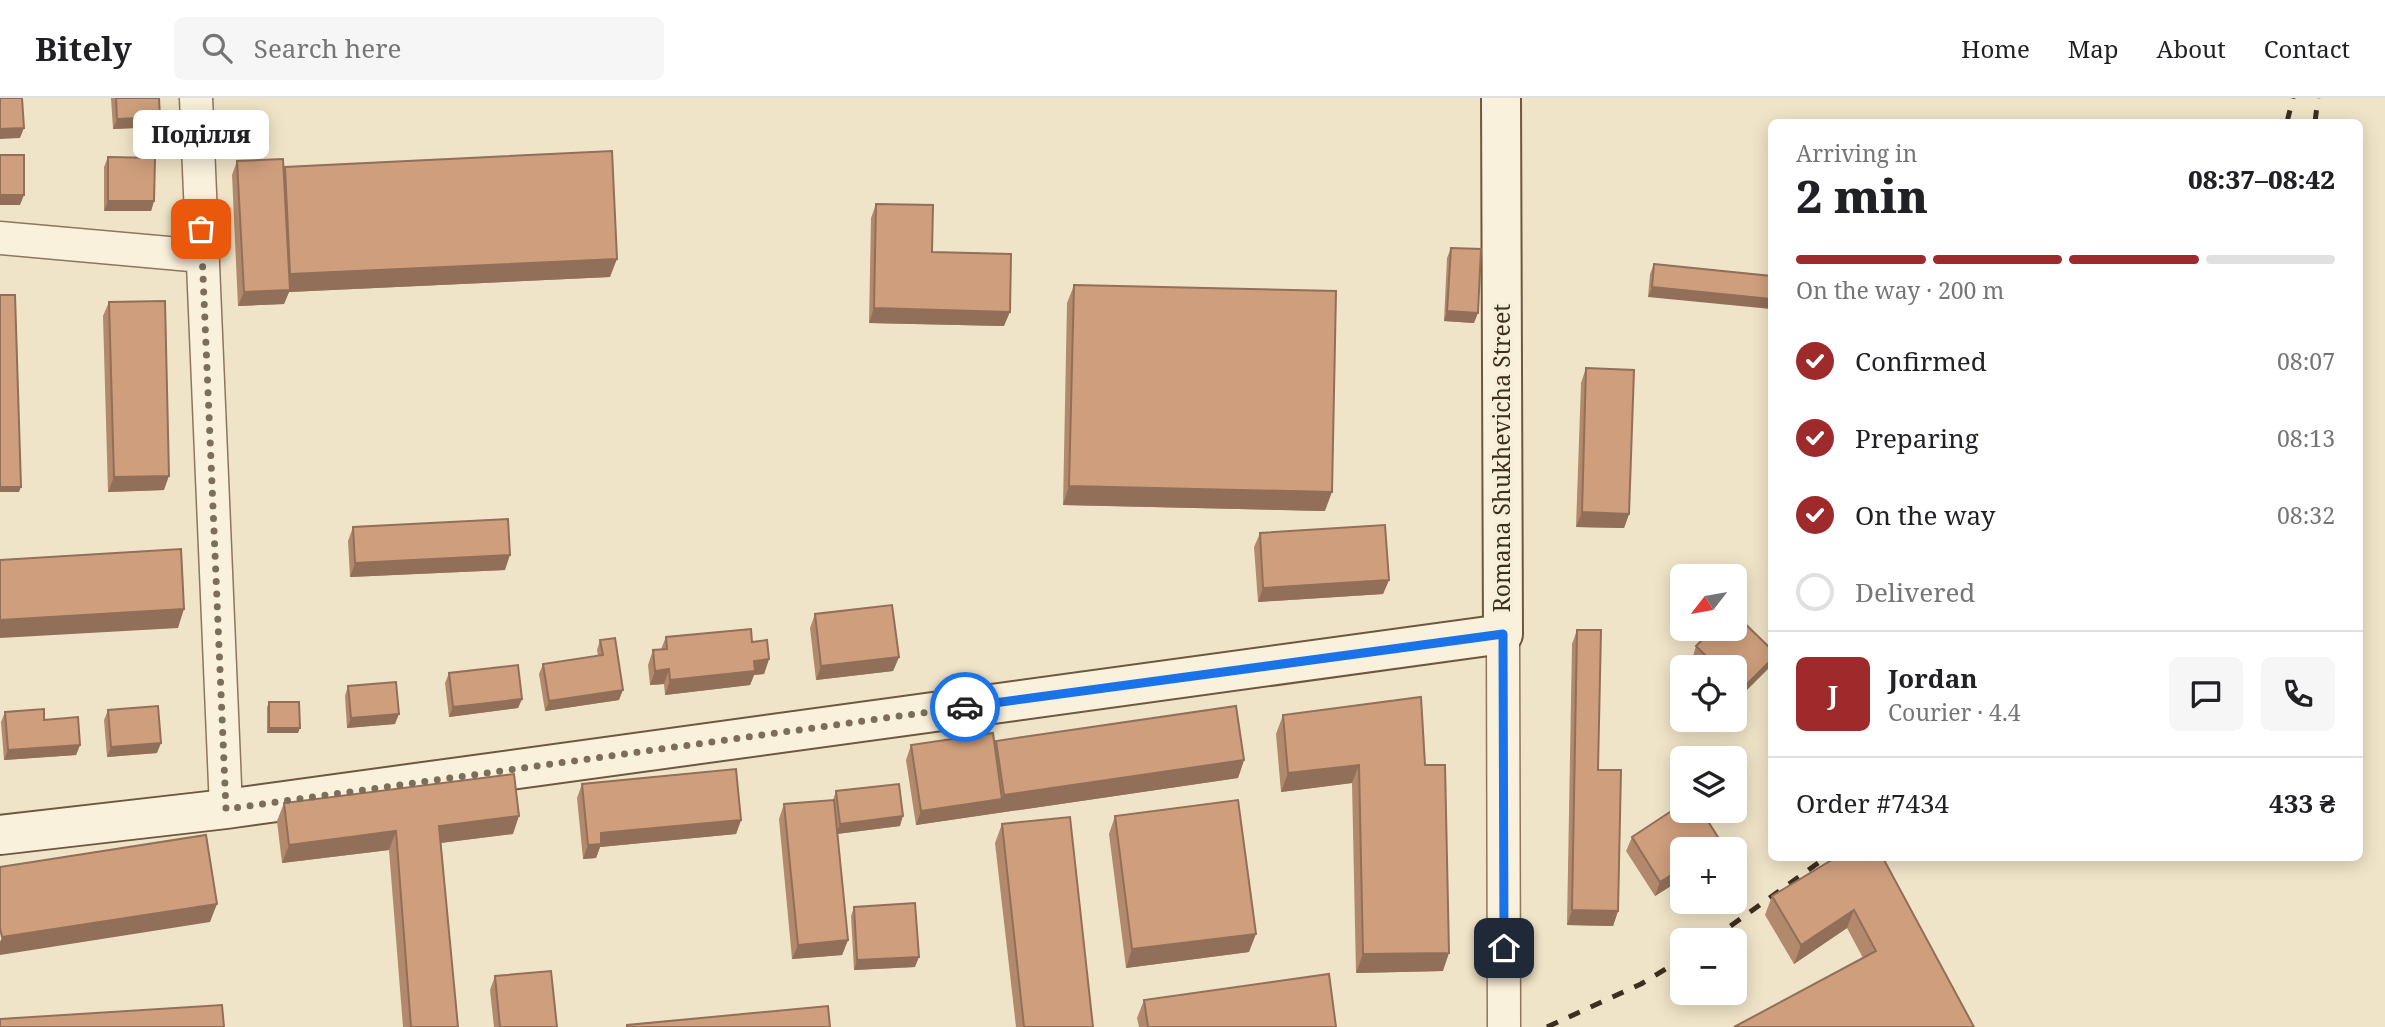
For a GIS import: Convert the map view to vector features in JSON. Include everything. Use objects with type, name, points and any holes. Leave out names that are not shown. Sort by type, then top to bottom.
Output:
[{"type":"street","points":[[196,98],[226,809]]},
{"type":"street","name":"Romana Shukhevicha Street","points":[[1501,98],[1504,1027]]},
{"type":"street","points":[[0,238],[202,256]]},
{"type":"street","points":[[0,835],[226,809],[1503,634]]},
{"type":"building","points":[[0,98],[22,98],[24,128],[0,129]]},
{"type":"building","points":[[116,98],[159,98],[160,117],[117,119]]},
{"type":"building","points":[[612,151],[617,259],[290,274],[285,167]]},
{"type":"building","points":[[0,155],[24,155],[24,195],[0,195]]},
{"type":"building","points":[[108,157],[155,158],[154,201],[108,201]]},
{"type":"building","points":[[283,159],[290,290],[244,292],[237,161]]},
{"type":"building","points":[[876,204],[933,205],[932,252],[1011,254],[1010,312],[874,308]]},
{"type":"building","points":[[1451,248],[1481,249],[1478,313],[1447,311]]},
{"type":"building","points":[[1654,264],[1768,276],[1768,299],[1652,287]]},
{"type":"building","points":[[1074,285],[1336,291],[1332,492],[1069,486]]},
{"type":"building","points":[[0,295],[15,295],[21,487],[0,487]]},
{"type":"building","points":[[165,301],[169,476],[114,477],[109,302]]},
{"type":"building","points":[[1586,368],[1634,370],[1629,514],[1582,512]]},
{"type":"building","points":[[508,519],[510,555],[355,563],[353,527]]},
{"type":"building","points":[[1385,525],[1389,580],[1263,588],[1260,533]]},
{"type":"building","points":[[181,549],[184,609],[0,620],[0,560]]},
{"type":"building","points":[[892,605],[899,657],[821,666],[815,614]]},
{"type":"building","points":[[1747,626],[1768,646],[1768,663],[1747,684],[1747,655],[1705,655],[1696,646],[1701,641],[1747,641]]},
{"type":"building","points":[[751,629],[752,642],[767,640],[769,659],[754,661],[755,671],[670,680],[669,669],[655,671],[653,650],[667,649],[666,637]]},
{"type":"building","points":[[1577,630],[1601,630],[1598,770],[1621,770],[1618,911],[1572,910]]},
{"type":"building","points":[[615,638],[623,690],[549,701],[543,664],[603,655],[600,640]]},
{"type":"building","points":[[518,665],[522,699],[453,707],[449,673]]},
{"type":"building","points":[[396,682],[399,714],[351,718],[348,686]]},
{"type":"building","points":[[1421,697],[1425,765],[1445,765],[1449,953],[1363,954],[1359,765],[1288,773],[1283,715]]},
{"type":"building","points":[[269,702],[299,702],[300,728],[269,728]]},
{"type":"building","points":[[158,706],[161,743],[111,747],[108,710]]},
{"type":"building","points":[[1236,706],[1244,760],[1004,795],[996,741]]},
{"type":"building","points":[[44,709],[44,720],[78,717],[80,745],[8,750],[5,712]]},
{"type":"building","points":[[993,733],[1002,799],[921,811],[911,745]]},
{"type":"building","points":[[736,769],[741,820],[601,833],[601,844],[588,845],[582,784]]},
{"type":"building","points":[[514,774],[519,816],[439,826],[458,1027],[411,1027],[396,831],[289,845],[284,803]]},
{"type":"building","points":[[899,784],[903,816],[840,824],[836,791]]},
{"type":"building","points":[[834,800],[848,940],[798,945],[784,804]]},
{"type":"building","points":[[1238,800],[1256,934],[1132,949],[1115,816]]},
{"type":"building","points":[[1670,812],[1670,823],[1709,823],[1718,837],[1670,837],[1670,876],[1660,882],[1632,837]]},
{"type":"building","points":[[1070,817],[1093,1027],[1024,1027],[1002,824]]},
{"type":"building","points":[[206,835],[217,904],[2,937],[0,867]]},
{"type":"building","points":[[1830,861],[1885,861],[1974,1027],[1734,1027],[1876,951],[1854,910],[1801,945],[1772,896]]},
{"type":"building","points":[[915,903],[919,957],[857,960],[854,907]]},
{"type":"building","points":[[551,971],[557,1027],[500,1027],[495,976]]},
{"type":"building","points":[[1329,974],[1336,1027],[1148,1027],[1144,1000]]},
{"type":"building","points":[[222,1005],[224,1027],[0,1027],[0,1019]]},
{"type":"building","points":[[828,1006],[830,1027],[627,1027],[627,1025]]},
{"type":"railway","points":[[2288,119],[2293,98]]},
{"type":"railway","points":[[2315,119],[2318,98]]},
{"type":"railway","points":[[1728,928],[1821,861]]},
{"type":"railway","points":[[1547,1027],[1641,984],[1670,966]]},
{"type":"way so far","points":[[201,229],[226,809],[965,707]]},
{"type":"place","name":"Поділля","points":[[201,229]]},
{"type":"route","points":[[965,707],[1503,634],[1504,948]]}]
